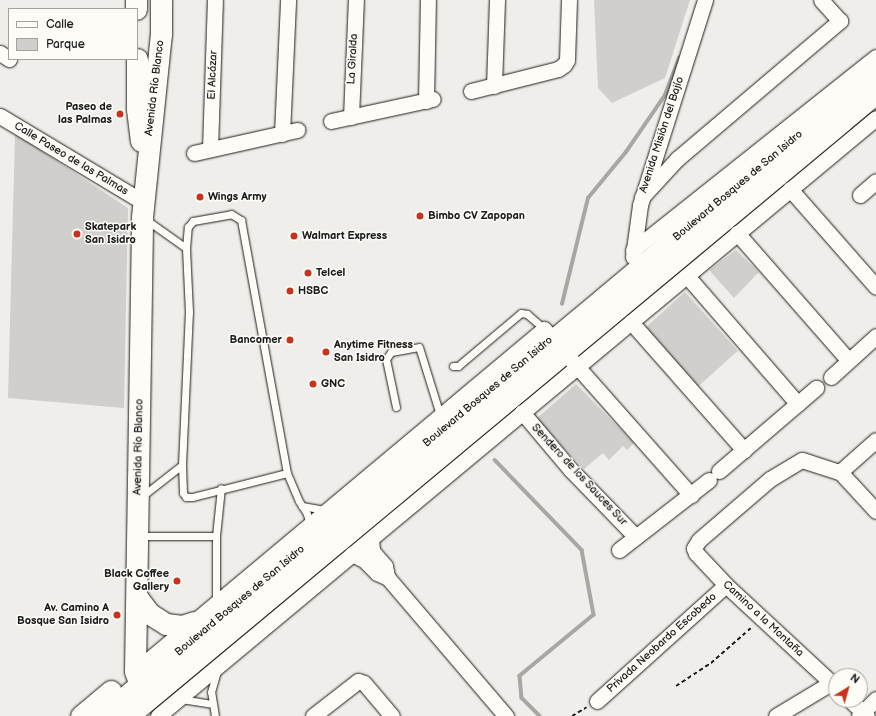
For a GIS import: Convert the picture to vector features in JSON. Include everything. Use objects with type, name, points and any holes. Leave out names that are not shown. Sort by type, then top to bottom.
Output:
[{"type":"main road","name":"Avenida Río Blanco","points":[[146,698],[137,597],[142,210],[161,34],[161,0]]},
{"type":"main road","name":"Avenida Río Blanco","points":[[137,60],[137,109],[145,176]]},
{"type":"main road","name":"Boulevard Bosques de San Isidro","points":[[560,346],[632,274],[871,80]]},
{"type":"main road","name":"Boulevard Bosques de San Isidro","points":[[128,716],[146,698],[871,80]]},
{"type":"main road","points":[[137,597],[150,614],[166,624],[182,626],[194,622]]},
{"type":"main road","name":"Boulevard Bosques de San Isidro","points":[[81,716],[146,698]]},
{"type":"main road","name":"Boulevard Bosques de San Isidro","points":[[102,716],[146,698]]},
{"type":"street","name":"El Alcázar","points":[[210,149],[215,0]]},
{"type":"street","points":[[282,134],[288,0]]},
{"type":"street","name":"La Giralda","points":[[351,117],[356,0]]},
{"type":"street","points":[[331,121],[429,100],[428,0]]},
{"type":"street","points":[[494,86],[497,0]]},
{"type":"street","points":[[471,91],[558,70],[564,65],[567,60],[569,0]]},
{"type":"street","name":"Avenida Misión del Bajío","points":[[632,274],[633,250],[642,198],[705,0]]},
{"type":"street","points":[[642,198],[677,159],[840,21],[837,15],[821,0]]},
{"type":"street","name":"Boulevard Bosques de San Isidro","points":[[633,250],[871,80],[876,57]]},
{"type":"street","name":"Calle Paseo de las Palmas","points":[[0,116],[142,210]]},
{"type":"street","name":"Boulevard Bosques de San Isidro","points":[[146,698],[194,622],[440,415],[472,419],[522,412],[560,346],[631,322],[876,118]]},
{"type":"street","points":[[194,153],[297,130]]},
{"type":"street","points":[[860,195],[876,181]]},
{"type":"street","points":[[790,189],[876,287]]},
{"type":"street","points":[[738,233],[848,360]]},
{"type":"street","points":[[686,276],[798,404]]},
{"type":"street","points":[[631,322],[744,450]]},
{"type":"street","points":[[831,377],[876,336]]},
{"type":"street","points":[[560,346],[691,495]]},
{"type":"street","points":[[619,550],[691,495],[816,388]]},
{"type":"street","name":"Sendero de los Sauces Sur","points":[[522,412],[571,470],[636,537]]},
{"type":"street","name":"Boulevard Bosques de San Isidro","points":[[146,698],[179,698],[371,539],[472,419]]},
{"type":"street","points":[[876,440],[840,472],[876,511]]},
{"type":"street","name":"Camino a la Montaña","points":[[828,679],[726,585],[696,553],[694,548],[699,540],[770,479],[802,460],[840,472]]},
{"type":"street","points":[[371,539],[372,551],[385,566],[388,578]]},
{"type":"street","points":[[352,554],[364,560],[377,573],[388,578],[506,716]]},
{"type":"street","name":"Privada Neobardo Escobedo","points":[[597,702],[726,585]]},
{"type":"street","points":[[313,716],[358,681],[364,683],[392,716]]},
{"type":"street","points":[[776,716],[828,688]]},
{"type":"street","points":[[863,715],[876,699]]},
{"type":"lane","points":[[142,210],[186,248]]},
{"type":"lane","points":[[287,473],[186,497],[183,493],[182,465],[189,312],[186,248],[188,227],[193,222],[232,214],[241,220],[287,473],[307,514],[310,525]]},
{"type":"lane","points":[[453,366],[458,366],[521,313],[527,314],[560,346]]},
{"type":"lane","points":[[396,407],[386,359],[391,352],[419,347],[440,415]]},
{"type":"lane","points":[[138,500],[182,465]]},
{"type":"lane","points":[[216,604],[216,536],[221,488]]},
{"type":"lane","points":[[302,506],[326,510]]},
{"type":"lane","points":[[138,536],[216,536]]},
{"type":"lane","points":[[215,716],[212,704],[213,682],[219,665]]},
{"type":"lane","points":[[179,698],[212,704]]},
{"type":"path","points":[[676,686],[711,663],[761,618]]},
{"type":"path","points":[[572,716],[597,702]]},
{"type":"green space","points":[[594,0],[690,0],[665,78],[612,103],[598,88]]},
{"type":"green space","points":[[15,133],[128,208],[124,408],[8,398]]},
{"type":"green space","points":[[736,250],[759,272],[734,298],[709,270]]},
{"type":"green space","points":[[685,292],[738,351],[698,386],[646,327]]},
{"type":"green space","points":[[576,384],[634,443],[627,450],[623,446],[609,460],[603,453],[584,469],[536,419]]},
{"type":"waterway","points":[[562,304],[588,198],[626,152],[665,95],[679,58]]},
{"type":"waterway","points":[[495,460],[582,550],[594,615],[520,676],[522,698],[540,716]]},
{"type":"place","name":"Paseo de las Palmas","points":[[120,114]]},
{"type":"place","name":"Wings Army","points":[[200,197]]},
{"type":"place","name":"Bimbo CV Zapopan","points":[[420,216]]},
{"type":"place","name":"Skatepark San Isidro","points":[[77,234]]},
{"type":"place","name":"Walmart Express","points":[[294,236]]},
{"type":"place","name":"Telcel","points":[[308,273]]},
{"type":"place","name":"HSBC","points":[[290,291]]},
{"type":"place","name":"Bancomer","points":[[290,340]]},
{"type":"place","name":"Anytime Fitness San Isidro","points":[[326,352]]},
{"type":"place","name":"GNC","points":[[313,384]]},
{"type":"place","name":"Black Coffee Gallery","points":[[177,581]]},
{"type":"place","name":"Av. Camino A Bosque San Isidro","points":[[117,615]]}]
